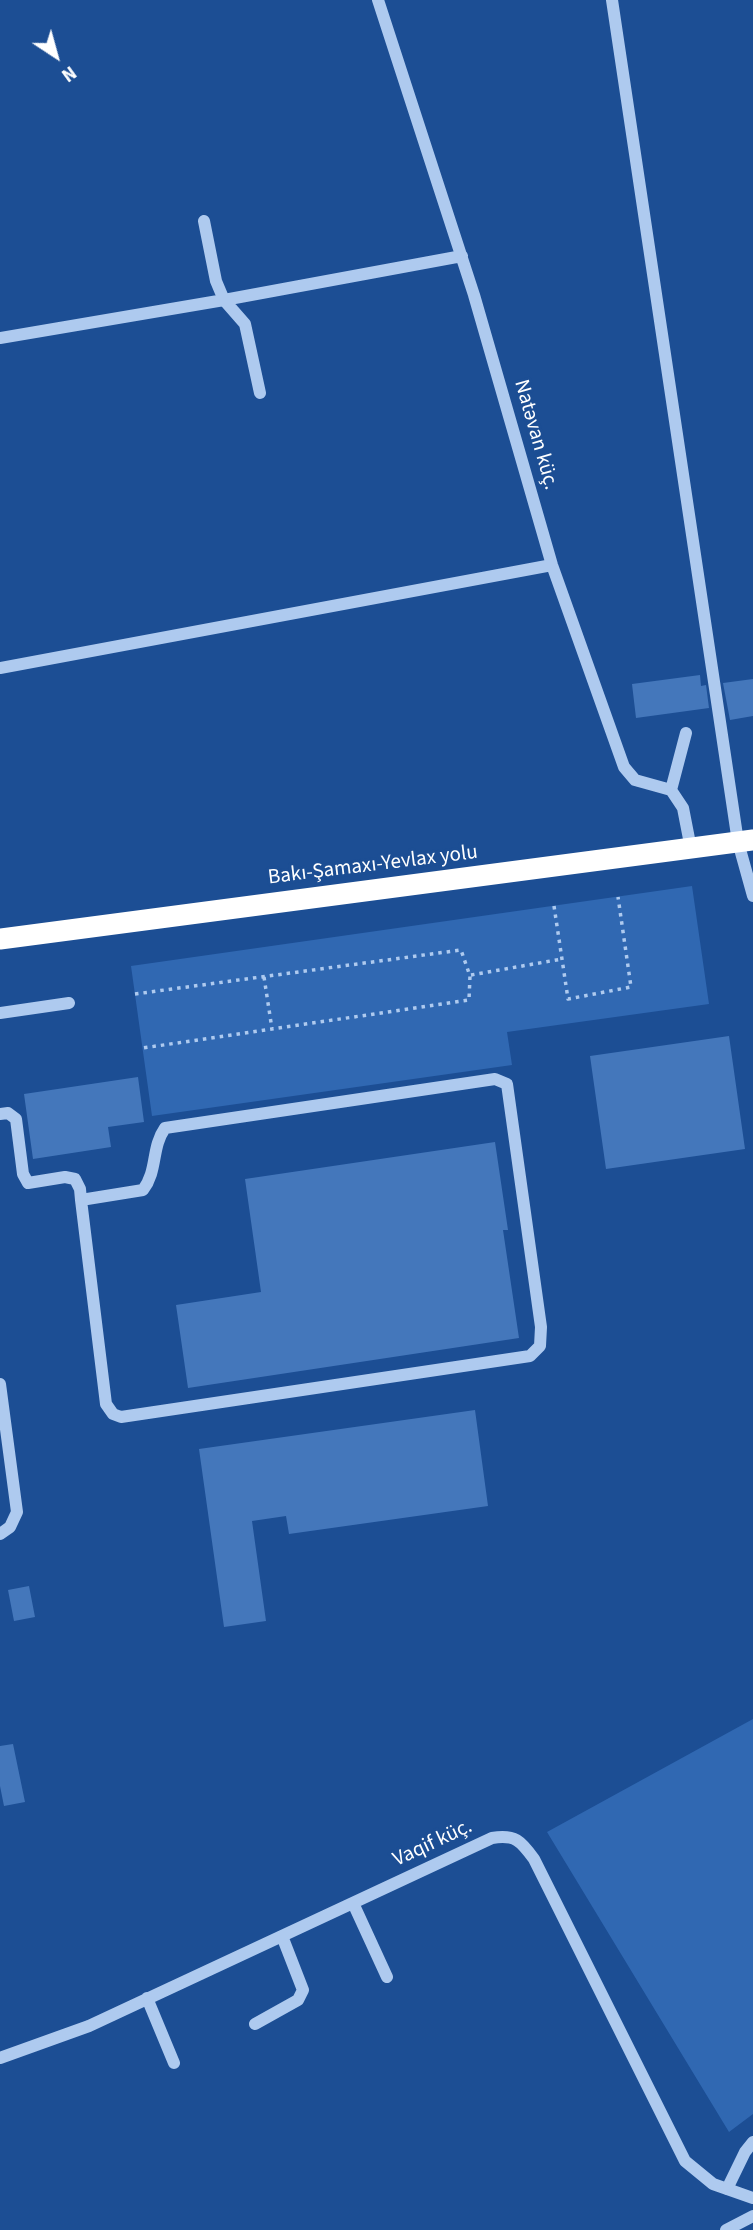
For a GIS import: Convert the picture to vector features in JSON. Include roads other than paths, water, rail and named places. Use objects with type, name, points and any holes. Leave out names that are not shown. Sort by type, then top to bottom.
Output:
[{"type":"highway","name":"Bakı-Şamaxı-Yevlax yolu","points":[[0,939],[745,841]]},
{"type":"street","name":"Natəvan küç.","points":[[378,0],[461,256],[552,565],[624,766],[635,780],[671,790]]},
{"type":"street","points":[[612,0],[753,896]]},
{"type":"street","points":[[204,221],[216,281],[224,300],[245,324],[260,393]]},
{"type":"street","points":[[0,338],[461,256]]},
{"type":"street","points":[[0,668],[552,565]]},
{"type":"street","points":[[686,733],[671,790],[683,807],[691,849]]},
{"type":"street","points":[[0,1013],[69,1003]]},
{"type":"street","points":[[0,1114],[8,1113],[16,1119],[23,1174],[29,1183],[65,1177],[75,1179],[80,1189],[81,1200],[106,1404],[113,1414],[121,1418],[530,1356],[540,1346],[541,1327],[506,1084],[495,1079],[165,1128],[157,1140],[151,1179],[143,1190],[81,1200]]},
{"type":"street","points":[[0,1384],[17,1513],[10,1527],[0,1534]]},
{"type":"street","name":"Vaqif küç.","points":[[0,2058],[89,2025],[492,1838],[505,1836],[523,1845],[534,1859],[685,2161],[713,2184],[753,2198]]},
{"type":"street","points":[[353,1903],[387,1977]]},
{"type":"street","points":[[254,2024],[298,2000],[303,1990],[282,1936]]},
{"type":"street","points":[[147,1998],[174,2063]]},
{"type":"street","points":[[727,2189],[745,2152],[753,2142]]},
{"type":"street","points":[[726,2230],[753,2216]]}]
